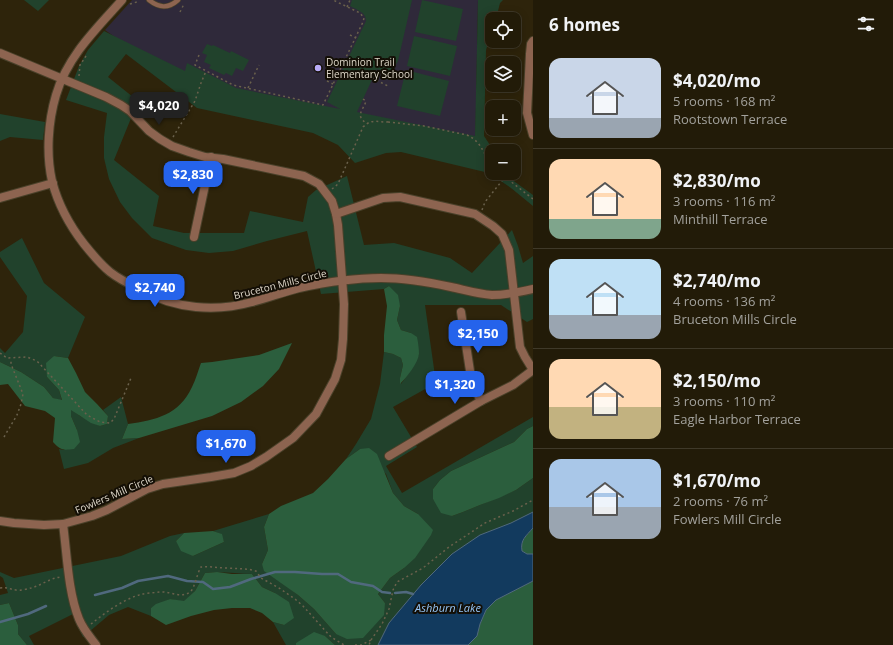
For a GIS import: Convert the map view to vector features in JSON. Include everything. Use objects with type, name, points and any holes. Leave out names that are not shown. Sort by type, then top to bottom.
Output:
[{"type":"street","name":"Bruceton Mills Circle","points":[[122,0],[81,46],[62,79],[54,101],[49,137],[49,159],[53,183],[66,216],[76,233],[94,257],[110,272],[158,299],[204,308],[234,306],[297,288],[342,280],[381,278],[402,279],[432,283],[492,295],[514,293],[533,289]]},
{"type":"street","points":[[533,40],[530,54],[528,113],[533,134]]},
{"type":"street","points":[[0,53],[109,98],[130,111],[149,131],[168,144],[189,152],[304,176],[319,184],[326,193]]},
{"type":"street","points":[[194,237],[211,157]]},
{"type":"street","points":[[0,198],[53,183]]},
{"type":"street","name":"Fowlers Mill Circle","points":[[0,521],[22,524],[63,524],[92,516],[107,510],[147,489],[163,484],[234,473],[251,466],[293,438],[316,414],[335,379],[341,360],[344,304],[342,280],[336,214],[332,201],[326,193]]},
{"type":"street","points":[[336,214],[383,198],[400,197],[475,214],[502,234],[508,250],[520,347],[533,370],[513,385],[481,401],[389,456]]},
{"type":"street","points":[[461,312],[472,384],[481,401]]},
{"type":"street","points":[[63,524],[74,604],[78,618],[96,645]]},
{"type":"lane","points":[[149,0],[161,7],[168,6],[178,0]]},
{"type":"path","points":[[130,4],[137,2],[138,0]]},
{"type":"path","points":[[180,12],[185,0]]},
{"type":"path","points":[[199,54],[195,65],[233,85],[323,105],[356,38],[364,18],[360,13],[333,0]]},
{"type":"path","points":[[347,7],[350,0]]},
{"type":"path","points":[[350,35],[356,38]]},
{"type":"path","points":[[75,84],[80,74],[80,65],[86,56]]},
{"type":"path","points":[[248,88],[259,65]]},
{"type":"path","points":[[168,144],[196,101],[206,71]]},
{"type":"path","points":[[372,78],[388,86]]},
{"type":"path","points":[[327,81],[333,84]]},
{"type":"path","points":[[363,99],[366,101],[360,113],[360,117],[366,123]]},
{"type":"path","points":[[326,193],[338,184],[366,123],[377,121],[424,126],[467,135],[473,137],[479,142],[485,154]]},
{"type":"path","points":[[480,217],[485,202],[503,180]]},
{"type":"path","points":[[509,180],[533,199]]},
{"type":"path","points":[[0,353],[7,358],[12,359],[27,357],[37,361],[87,415],[100,422],[110,423],[114,419],[131,378]]},
{"type":"path","points":[[4,437],[17,415],[23,394],[11,364],[12,359]]},
{"type":"path","points":[[369,645],[389,610],[393,590],[397,582],[423,568],[484,523],[513,511],[533,500]]},
{"type":"path","points":[[84,628],[117,605],[138,595],[166,592],[181,596],[190,592],[195,585],[197,573],[201,567],[241,568],[256,571],[261,578],[295,599],[331,637],[344,645]]},
{"type":"path","points":[[0,588],[8,588],[17,591],[32,588],[57,577],[69,576]]},
{"type":"path","points":[[355,645],[361,645],[371,640]]},
{"type":"shaded area","name":"Dominion Trail Elementary School","points":[[132,0],[478,0],[475,158],[213,107],[105,30]]},
{"type":"green space","points":[[24,0],[49,0],[38,11]]},
{"type":"green space","points":[[352,0],[412,0],[398,61],[390,75],[377,69],[357,112],[475,136],[478,0],[503,0],[500,3],[498,12],[485,12],[485,48],[487,48],[485,56],[484,136],[489,144],[485,144],[485,172],[401,152],[386,153],[355,163],[338,145],[313,133],[197,108],[126,54],[108,77],[138,101],[114,160],[159,196],[153,226],[184,233],[244,233],[250,211],[303,222],[308,197],[316,190],[347,176],[364,245],[394,243],[450,258],[472,273],[512,230],[523,263],[533,256],[533,319],[527,322],[501,305],[425,305],[436,383],[393,407],[417,447],[386,466],[402,493],[533,417],[533,426],[527,429],[514,442],[451,471],[440,480],[433,489],[433,499],[452,516],[516,490],[533,478],[533,512],[452,554],[421,585],[389,623],[378,645],[335,645],[325,636],[296,643],[296,645],[286,645],[273,622],[284,625],[275,593],[262,587],[252,574],[217,572],[205,573],[195,591],[184,602],[170,599],[151,608],[151,616],[128,607],[109,615],[83,637],[73,614],[29,636],[34,645],[27,645],[18,634],[18,625],[9,603],[0,605],[0,595],[8,593],[3,578],[0,576],[0,572],[14,578],[121,556],[170,536],[184,533],[176,541],[193,556],[224,542],[221,534],[213,531],[269,514],[264,527],[268,550],[262,564],[314,609],[336,634],[385,603],[378,594],[390,578],[404,568],[418,514],[404,506],[393,493],[386,474],[360,449],[346,459],[371,419],[380,384],[384,352],[401,358],[403,365],[400,378],[401,384],[411,370],[419,354],[411,333],[401,330],[397,320],[400,306],[389,286],[384,289],[321,294],[307,231],[233,251],[209,253],[186,250],[152,238],[132,218],[120,202],[109,179],[104,158],[104,137],[107,113],[66,100],[79,66],[88,50],[104,31],[185,71],[187,63],[236,88],[340,109],[327,102],[366,21],[363,13],[350,6]]},
{"type":"green space","points":[[422,0],[463,9],[456,41],[415,32]]},
{"type":"green space","points":[[414,36],[457,46],[450,76],[407,66]]},
{"type":"green space","points":[[207,44],[213,45],[230,53],[231,51],[249,60],[243,71],[236,68],[232,76],[226,73],[224,75],[209,68],[211,65],[204,62],[207,55],[202,53]]},
{"type":"green space","points":[[406,70],[449,81],[440,116],[397,106]]},
{"type":"green space","points":[[0,114],[45,122],[43,140],[10,137],[0,141]]},
{"type":"green space","points":[[499,180],[512,180],[533,195],[533,206]]},
{"type":"green space","points":[[22,238],[44,283],[85,317],[68,358],[54,356],[47,377],[59,390],[62,401],[53,398],[44,387],[21,372],[0,362],[0,348],[5,353],[23,332],[27,296],[0,257],[0,252]]},
{"type":"green space","points":[[389,286],[398,295],[400,306],[397,320],[401,330],[411,333],[417,337],[419,348],[417,362],[400,384],[403,365],[401,358],[384,352],[387,306],[384,289]]},
{"type":"green space","points":[[292,343],[279,369],[263,386],[241,402],[212,416],[139,438],[122,439],[128,424],[157,418],[173,410],[180,404],[192,387],[201,363],[259,355]]},
{"type":"green space","points":[[54,356],[68,358],[85,392],[108,416],[107,424],[100,426],[91,423],[71,410],[71,416],[80,442],[74,449],[62,449],[53,442],[55,418],[45,411],[25,406],[8,384],[0,385],[0,362],[21,372],[44,387],[53,398],[62,400],[59,390],[47,377],[46,363]]},
{"type":"green space","points":[[121,397],[128,424],[122,439],[139,438],[113,448],[88,463],[64,469],[59,449],[64,450],[77,430],[71,416],[71,409],[80,416],[100,426],[107,424],[108,416],[103,410]]},
{"type":"green space","points":[[533,426],[533,478],[516,490],[463,512],[452,516],[441,513],[433,499],[433,489],[440,480],[451,471],[514,442],[527,429]]},
{"type":"green space","points":[[369,448],[377,454],[393,493],[404,506],[418,514],[433,530],[415,558],[390,578],[378,594],[385,603],[384,615],[363,638],[347,639],[336,634],[314,609],[298,595],[264,571],[262,564],[268,550],[264,527],[269,514],[281,506],[313,493],[346,459],[360,449]]},
{"type":"green space","points":[[533,528],[533,554],[527,554],[522,551],[522,544],[524,538]]},
{"type":"green space","points":[[213,531],[222,534],[224,542],[193,556],[181,551],[176,541],[184,533]]},
{"type":"green space","points":[[217,572],[252,574],[262,587],[289,602],[294,618],[284,625],[273,622],[262,613],[250,608],[214,610],[166,625],[151,616],[151,608],[156,604],[170,599],[184,601],[195,591],[205,573]]},
{"type":"green space","points":[[533,581],[533,645],[468,645],[477,636],[486,610],[496,599]]},
{"type":"green space","points":[[9,603],[18,625],[18,634],[27,645],[0,645],[0,605]]},
{"type":"green space","points":[[314,632],[325,636],[335,645],[296,645],[296,643]]},
{"type":"water","name":"Ashburn Lake","points":[[533,512],[533,528],[524,538],[522,551],[527,554],[533,554],[533,581],[496,600],[486,610],[477,636],[468,645],[378,645],[389,623],[421,585],[452,554],[480,535],[511,523]]},
{"type":"waterway","points":[[95,595],[122,588],[138,581],[168,576],[187,581],[203,582],[213,589],[230,587],[275,572],[338,574],[351,582],[373,586],[382,592],[390,593]]},
{"type":"waterway","points":[[395,593],[406,592],[413,594]]},
{"type":"waterway","points":[[0,622],[28,614],[46,606]]},
{"type":"place","name":"Dominion Trail Elementary School","points":[[318,68]]}]
